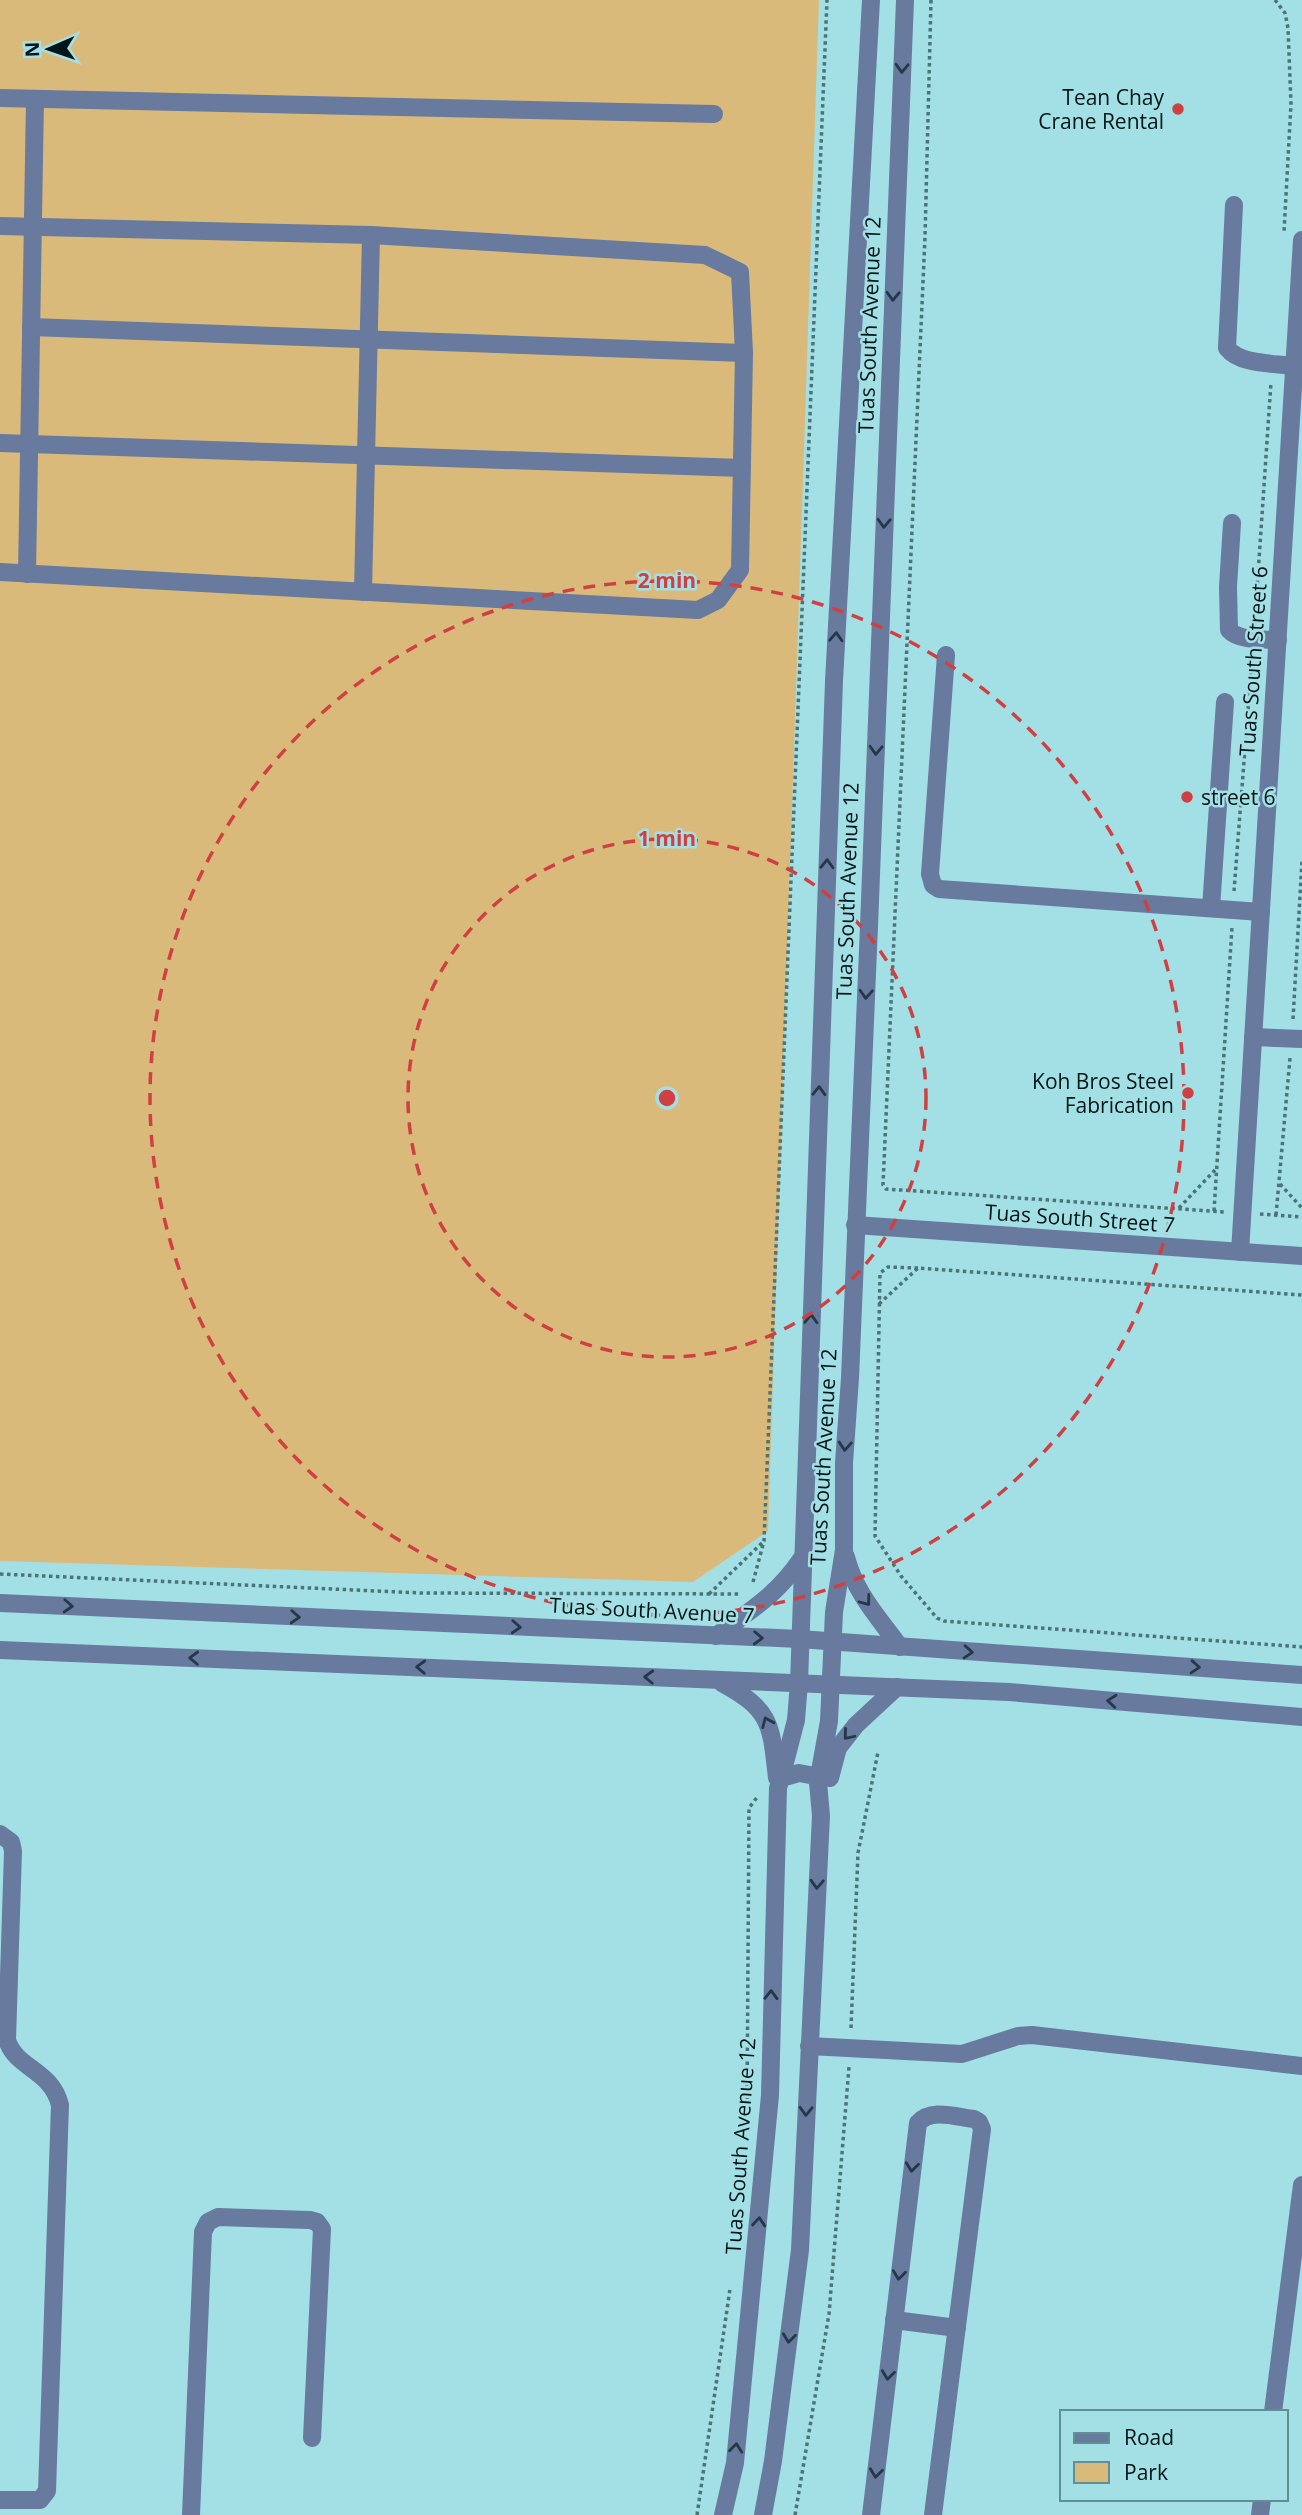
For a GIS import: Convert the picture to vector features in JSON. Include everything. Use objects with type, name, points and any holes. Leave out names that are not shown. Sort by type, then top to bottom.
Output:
[{"type":"street","name":"Tuas South Avenue 12","points":[[723,2515],[734,2463],[770,2095],[774,1786],[796,1720],[799,1683],[834,681],[871,0]]},
{"type":"street","name":"Tuas South Avenue 12","points":[[763,2515],[773,2461],[800,2250],[821,1816],[818,1782],[830,1721],[831,1642],[844,1550],[844,1463],[850,1378],[905,0]]},
{"type":"street","points":[[0,98],[714,114]]},
{"type":"street","points":[[27,574],[35,99]]},
{"type":"street","points":[[1234,205],[1227,348],[1233,356],[1294,366]]},
{"type":"street","points":[[0,226],[371,235],[705,255],[740,272],[744,353],[740,570],[718,600],[698,610],[0,572]]},
{"type":"street","points":[[363,592],[371,235]]},
{"type":"street","name":"Tuas South Street 6","points":[[1240,1252],[1278,640],[1297,415],[1293,239]]},
{"type":"street","points":[[31,327],[744,353]]},
{"type":"street","points":[[0,443],[742,468]]},
{"type":"street","points":[[1232,523],[1227,587],[1229,630],[1233,635],[1278,640]]},
{"type":"street","points":[[946,655],[930,874],[933,886],[1261,912]]},
{"type":"street","points":[[1211,908],[1225,702]]},
{"type":"street","points":[[1253,1037],[1302,1039]]},
{"type":"street","name":"Tuas South Street 7","points":[[855,1225],[1302,1256]]},
{"type":"street","points":[[844,1550],[851,1577],[900,1647]]},
{"type":"street","points":[[716,1636],[769,1598],[786,1582],[802,1558]]},
{"type":"street","name":"Tuas South Avenue 7","points":[[0,1603],[799,1639],[1302,1675]]},
{"type":"street","points":[[0,1650],[1009,1692],[1302,1717]]},
{"type":"street","points":[[717,1680],[745,1695],[763,1713],[772,1738],[774,1786],[799,1773],[815,1776],[818,1782]]},
{"type":"street","points":[[821,1816],[838,1748],[856,1725],[897,1688]]},
{"type":"street","points":[[0,1833],[11,1842],[13,1852],[7,2040],[15,2055],[52,2084],[60,2105],[47,2491],[40,2500],[0,2500]]},
{"type":"street","points":[[809,2046],[962,2054],[1018,2036],[1032,2035],[1302,2066]]},
{"type":"street","points":[[871,2515],[918,2123],[924,2116],[932,2114],[974,2119],[982,2129],[933,2515]]},
{"type":"street","points":[[1273,2410],[1302,2185]]},
{"type":"street","points":[[191,2515],[203,2232],[208,2222],[218,2217],[310,2220],[317,2222],[322,2229],[313,2438]]},
{"type":"street","points":[[894,2320],[957,2328]]},
{"type":"path","points":[[0,1574],[408,1592],[740,1594],[754,1581],[764,1541],[827,0]]},
{"type":"path","points":[[931,0],[924,251],[883,1185],[886,1189],[1302,1217]]},
{"type":"path","points":[[1275,0],[1285,13],[1288,29],[1293,239]]},
{"type":"path","points":[[1214,1211],[1272,363]]},
{"type":"path","points":[[1178,1209],[1217,1169]]},
{"type":"path","points":[[1279,1183],[1302,1208]]},
{"type":"path","points":[[1302,1295],[888,1267],[880,1273],[875,1536],[901,1576],[937,1618],[944,1621],[1302,1647]]},
{"type":"path","points":[[879,1304],[918,1268]]},
{"type":"path","points":[[709,1594],[764,1541]]},
{"type":"path","points":[[794,2515],[829,2314],[851,2050],[858,1853],[878,1752]]},
{"type":"path","points":[[747,2107],[749,1808],[753,1800],[774,1786]]},
{"type":"path","points":[[697,2515],[730,2289]]},
{"type":"green space","points":[[0,0],[819,0],[768,1531],[693,1582],[0,1561]]},
{"type":"place","name":"Tean Chay Crane Rental","points":[[1178,109]]},
{"type":"place","name":"street 6","points":[[1187,797]]},
{"type":"place","name":"Koh Bros Steel Fabrication","points":[[1188,1093]]}]
